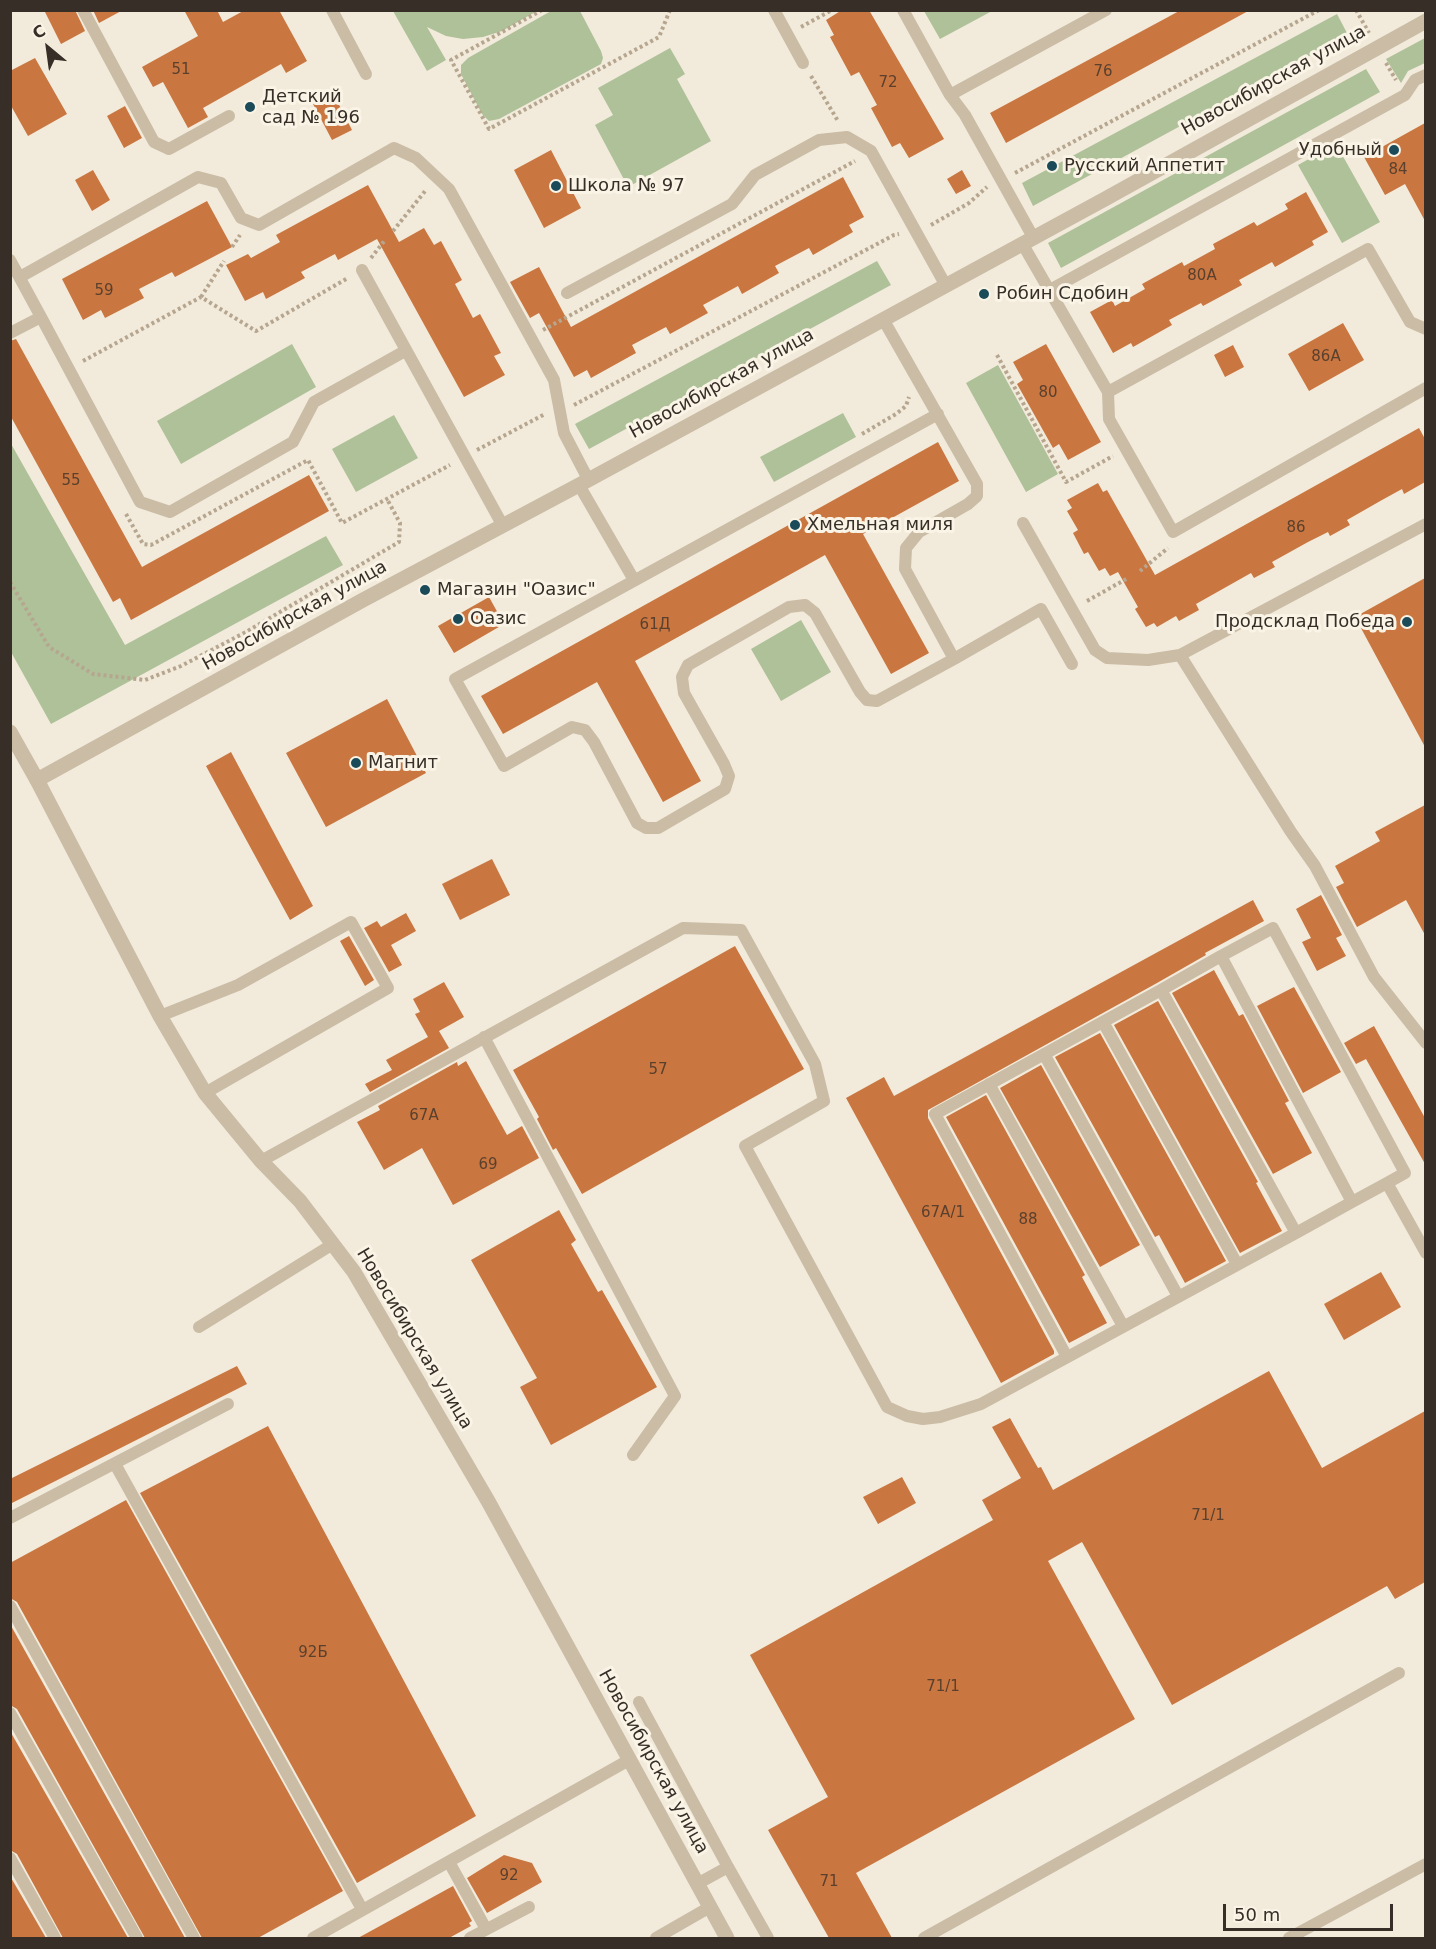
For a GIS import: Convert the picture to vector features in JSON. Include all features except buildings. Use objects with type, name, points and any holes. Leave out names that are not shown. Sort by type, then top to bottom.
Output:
[{"type":"street","name":"Новосибирская улица","points":[[37,780],[353,605],[584,482],[1425,21]]},
{"type":"street","name":"Новосибирская улица","points":[[10,732],[160,1016],[205,1093],[261,1161],[300,1201],[354,1272],[488,1501],[727,1938]]},
{"type":"lane","points":[[83,10],[154,142],[169,149],[229,116]]},
{"type":"lane","points":[[332,10],[366,74]]},
{"type":"lane","points":[[774,10],[803,63]]},
{"type":"lane","points":[[903,10],[950,95],[965,115],[1028,240],[1048,291],[1108,392],[1109,418],[1173,532],[1425,388]]},
{"type":"lane","points":[[950,95],[1106,10]]},
{"type":"lane","points":[[1048,291],[1405,95],[1415,80],[1425,75]]},
{"type":"lane","points":[[567,293],[732,204],[755,175],[819,140],[847,137],[871,151],[945,284]]},
{"type":"lane","points":[[20,277],[198,177],[221,183],[241,218],[259,225],[394,148],[416,158],[448,189],[554,380],[564,433],[584,482],[634,580]]},
{"type":"lane","points":[[1108,392],[1368,249],[1410,322],[1425,329]]},
{"type":"lane","points":[[10,260],[140,502],[170,512],[293,442],[314,402],[405,351]]},
{"type":"lane","points":[[362,270],[503,526]]},
{"type":"lane","points":[[10,333],[41,317]]},
{"type":"lane","points":[[883,319],[977,484],[977,496],[968,504],[919,532],[906,548],[905,569],[954,659]]},
{"type":"lane","points":[[938,414],[455,679],[504,766],[572,727],[585,730],[594,742],[636,823],[646,828],[658,828],[725,789],[729,776],[684,693],[682,677],[688,665],[789,607],[805,604],[815,613],[860,693],[867,700],[877,701],[1041,609],[1072,664]]},
{"type":"lane","points":[[1023,523],[1095,650],[1107,658],[1148,660],[1180,654],[1425,524]]},
{"type":"lane","points":[[1180,654],[1291,832],[1315,866],[1374,977],[1425,1043]]},
{"type":"lane","points":[[160,1016],[238,984],[351,922],[388,988],[205,1093]]},
{"type":"lane","points":[[261,1161],[683,928],[741,930],[815,1064],[824,1101],[745,1146],[887,1407],[907,1416],[923,1419],[940,1417],[981,1404],[1405,1173],[1273,928],[934,1114],[1067,1357]]},
{"type":"lane","points":[[1221,956],[1352,1202]]},
{"type":"lane","points":[[1161,990],[1296,1233]]},
{"type":"lane","points":[[1103,1022],[1237,1264]]},
{"type":"lane","points":[[484,1037],[675,1396],[633,1455]]},
{"type":"lane","points":[[1044,1054],[1178,1296]]},
{"type":"lane","points":[[989,1084],[1123,1326]]},
{"type":"lane","points":[[1387,1183],[1425,1253]]},
{"type":"lane","points":[[199,1327],[333,1244]]},
{"type":"lane","points":[[10,1518],[228,1404]]},
{"type":"lane","points":[[115,1464],[362,1909]]},
{"type":"lane","points":[[10,1606],[194,1938]]},
{"type":"lane","points":[[924,1938],[1399,1673]]},
{"type":"lane","points":[[639,1702],[768,1938]]},
{"type":"lane","points":[[10,1713],[137,1938]]},
{"type":"lane","points":[[313,1938],[629,1760]]},
{"type":"lane","points":[[10,1858],[55,1938]]},
{"type":"lane","points":[[449,1862],[486,1929]]},
{"type":"lane","points":[[1289,1938],[1425,1864]]},
{"type":"lane","points":[[697,1884],[728,1867]]},
{"type":"lane","points":[[470,1938],[529,1907]]},
{"type":"lane","points":[[656,1938],[710,1907]]},
{"type":"path","points":[[542,10],[451,60],[489,129],[659,37],[669,10]]},
{"type":"path","points":[[787,35],[832,10]]},
{"type":"path","points":[[1009,176],[1319,10]]},
{"type":"path","points":[[803,63],[847,137]]},
{"type":"path","points":[[537,333],[863,157]]},
{"type":"path","points":[[393,231],[436,177]]},
{"type":"path","points":[[969,203],[987,188]]},
{"type":"path","points":[[572,394],[577,404],[894,235],[897,230]]},
{"type":"path","points":[[69,369],[201,297],[224,261]]},
{"type":"path","points":[[201,297],[256,331],[362,270]]},
{"type":"path","points":[[997,355],[1066,482],[1119,453]]},
{"type":"path","points":[[856,437],[906,406],[910,395],[907,388]]},
{"type":"path","points":[[10,582],[49,647],[67,660],[93,674],[144,680],[154,678],[264,622],[399,542],[400,524],[387,499]]},
{"type":"path","points":[[1140,571],[1171,545]]},
{"type":"path","points":[[1072,610],[1128,578]]},
{"type":"green space","points":[[393,11],[537,11],[502,31],[483,37],[463,39],[446,36],[427,27],[446,60],[427,71]]},
{"type":"green space","points":[[551,11],[580,11],[601,51],[603,58],[601,64],[499,119],[489,121],[482,114],[461,74],[461,65],[468,58]]},
{"type":"green space","points":[[924,11],[992,11],[940,39]]},
{"type":"green space","points":[[1337,14],[1348,35],[1033,206],[1022,183]]},
{"type":"green space","points":[[1425,38],[1425,63],[1408,71],[1401,83],[1386,59]]},
{"type":"green space","points":[[670,48],[685,74],[677,79],[711,141],[628,187],[595,125],[613,115],[598,88]]},
{"type":"green space","points":[[1366,69],[1380,92],[1061,268],[1048,243]]},
{"type":"green space","points":[[1336,144],[1380,222],[1342,243],[1298,165]]},
{"type":"green space","points":[[877,261],[891,285],[589,449],[575,424]]},
{"type":"green space","points":[[292,344],[316,387],[181,464],[157,421]]},
{"type":"green space","points":[[998,365],[1058,474],[1026,492],[966,383]]},
{"type":"green space","points":[[843,413],[856,437],[774,482],[760,457]]},
{"type":"green space","points":[[394,415],[418,458],[356,492],[332,449]]},
{"type":"green space","points":[[10,442],[125,645],[326,536],[343,565],[51,724],[11,652]]},
{"type":"green space","points":[[801,620],[831,672],[781,701],[751,649]]},
{"type":"place","name":"Детский сад № 196","points":[[250,107]]},
{"type":"place","name":"Удобный","points":[[1394,150]]},
{"type":"place","name":"Русский Аппетит","points":[[1052,166]]},
{"type":"place","name":"Школа № 97","points":[[556,186]]},
{"type":"place","name":"Робин Сдобин","points":[[984,294]]},
{"type":"place","name":"Хмельная миля","points":[[795,525]]},
{"type":"place","name":"Магазин \"Оазис\"","points":[[425,590]]},
{"type":"place","name":"Оазис","points":[[458,619]]},
{"type":"place","name":"Продсклад Победа","points":[[1407,622]]},
{"type":"place","name":"Магнит","points":[[356,763]]}]
